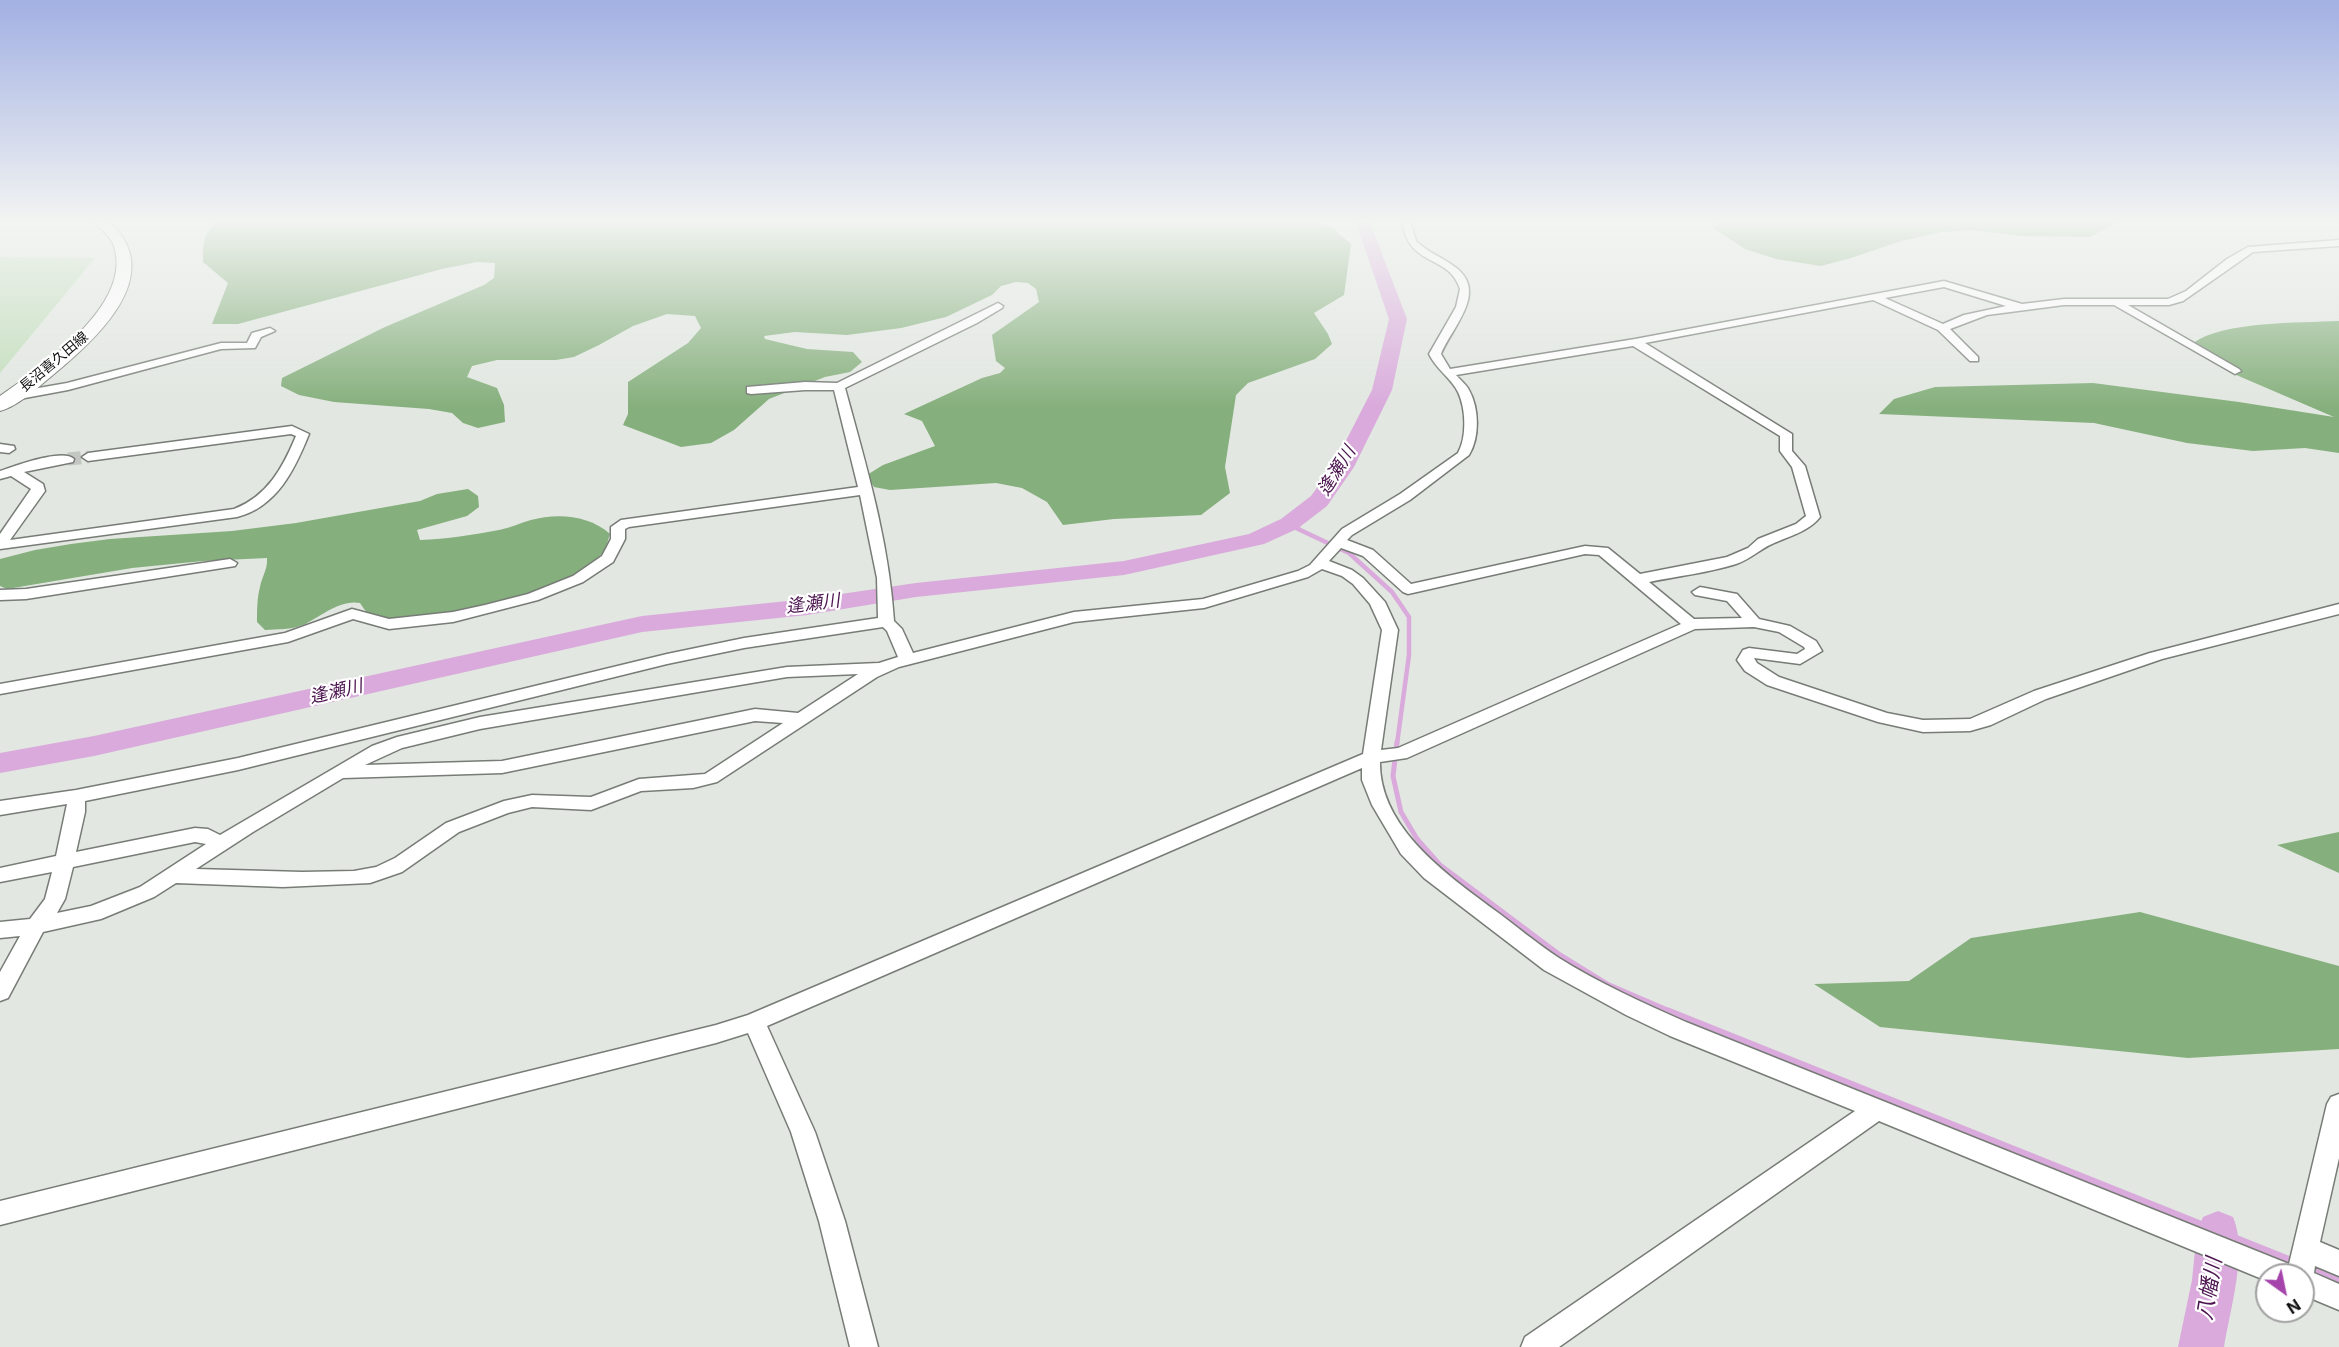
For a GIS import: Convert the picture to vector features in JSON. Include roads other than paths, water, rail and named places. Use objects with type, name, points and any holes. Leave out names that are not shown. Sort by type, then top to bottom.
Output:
[{"type":"main road","name":"長沼喜久田線","points":[[7,401],[92,330],[111,304],[121,283]]},
{"type":"street","points":[[174,875],[199,878],[296,879],[370,877],[411,859],[441,835],[460,824],[513,805],[536,801],[592,803],[649,783],[689,784],[705,780],[880,668],[907,659],[1074,617],[1204,603],[1303,574],[1330,551],[1347,532],[1405,497],[1463,454],[1469,445],[1471,433],[1463,390],[1447,373],[1435,354],[1464,301],[1464,286],[1462,283]]},
{"type":"street","points":[[1942,328],[1955,325],[1968,317],[2020,307],[2073,301],[2174,301],[2199,283]]},
{"type":"street","points":[[1447,373],[1635,342],[1944,284],[2020,307]]},
{"type":"street","points":[[1874,297],[1942,328],[1974,359]]},
{"type":"street","points":[[2114,302],[2235,371]]},
{"type":"street","points":[[751,390],[805,386],[839,387],[973,321],[998,306]]},
{"type":"street","points":[[7,401],[221,346],[251,346],[256,335],[270,331]]},
{"type":"street","points":[[1635,342],[1786,434],[1786,451],[1798,466],[1814,517],[1801,527],[1763,542],[1753,551],[1731,561],[1639,579]]},
{"type":"street","points":[[839,387],[866,490],[885,586],[885,619],[894,629],[907,659]]},
{"type":"street","points":[[0,545],[28,543],[253,509],[274,491],[303,434],[292,430],[88,457]]},
{"type":"street","points":[[7,473],[39,463],[68,459]]},
{"type":"street","points":[[0,545],[38,491],[38,487],[7,473]]},
{"type":"street","points":[[0,689],[288,637],[352,614],[389,624],[453,617],[533,597],[578,579],[608,559],[618,539],[618,527],[626,523],[866,490]]},
{"type":"street","points":[[1330,551],[1368,553],[1408,589],[1593,549],[1607,553],[1690,624]]},
{"type":"street","points":[[1330,551],[1347,573],[1358,580],[1377,602],[1390,630],[1385,756],[1371,780],[1381,805],[1408,849],[1431,873],[1552,964],[1634,1009],[1876,1110],[2255,1263]]},
{"type":"street","points":[[0,596],[230,563]]},
{"type":"street","points":[[1700,592],[1732,597],[1754,622]]},
{"type":"street","points":[[0,1213],[693,1040],[754,1022],[1656,642],[1690,624],[1754,622],[1784,629],[1810,644],[1814,651],[1800,659],[1749,653],[1745,660],[1751,668],[1773,681],[1884,718],[1935,727],[1970,725],[1985,721],[2056,689],[2156,656],[2339,609]]},
{"type":"street","points":[[0,930],[36,926],[107,909],[147,892],[219,844],[339,772],[378,750],[450,720],[667,659],[744,643],[885,619]]},
{"type":"street","points":[[0,808],[76,796],[450,720],[787,672],[880,668]]},
{"type":"street","points":[[339,772],[502,767],[755,716],[801,719]]},
{"type":"street","points":[[0,993],[36,926],[55,899],[76,812],[76,796]]},
{"type":"street","points":[[0,875],[195,835],[208,836],[219,844]]},
{"type":"street","points":[[754,1022],[803,1132],[832,1221],[864,1347]]},
{"type":"street","points":[[2339,1104],[2304,1259],[2339,1263]]},
{"type":"street","points":[[1535,1347],[1876,1110]]},
{"type":"street","points":[[2315,1287],[2339,1297]]},
{"type":"waterway","name":"逢瀬川","points":[[0,763],[94,746],[642,624],[807,607],[916,590],[1124,568],[1256,539],[1289,524],[1319,501],[1343,467],[1382,390],[1398,319],[1386,283]]},
{"type":"waterway","points":[[1289,524],[1299,529]]},
{"type":"waterway","points":[[1296,528],[1349,553],[1392,592],[1409,617],[1409,655],[1397,744]]},
{"type":"waterway","points":[[1397,742],[1393,776],[1401,812],[1417,839],[1440,865],[1560,955],[1607,984],[1672,1012]]},
{"type":"waterway","points":[[1668,1011],[2295,1262]]},
{"type":"waterway","name":"八幡川","points":[[2201,1347],[2214,1280],[2218,1231]]},
{"type":"waterway","points":[[2315,1271],[2339,1281]]},
{"type":"tunnel","points":[[68,459],[88,457]]}]
